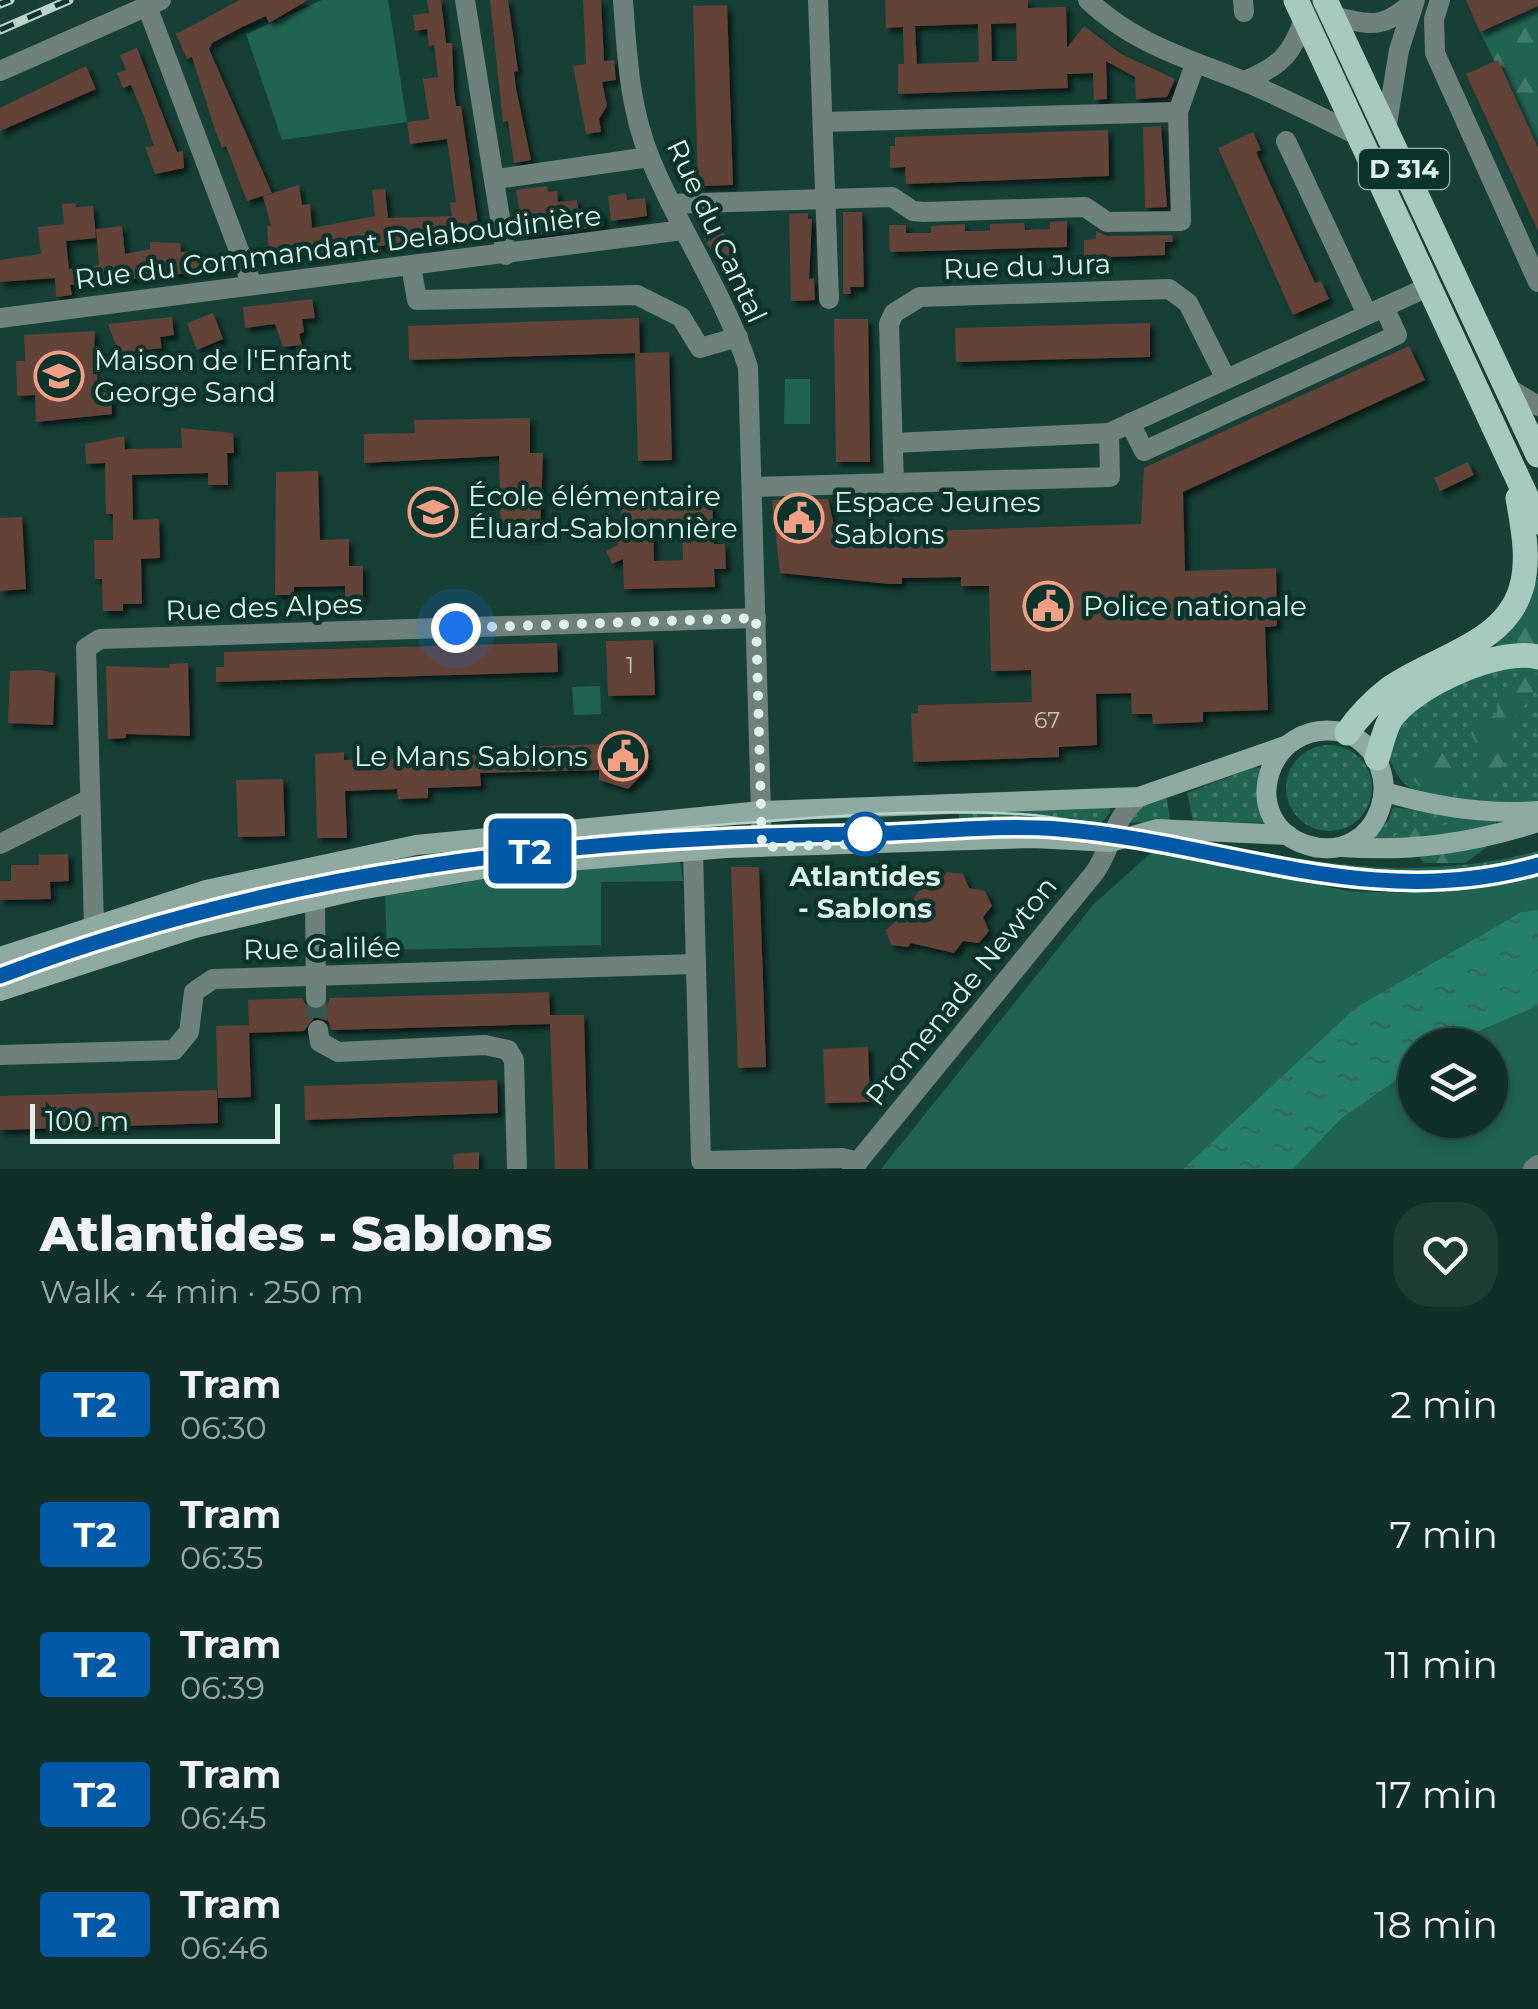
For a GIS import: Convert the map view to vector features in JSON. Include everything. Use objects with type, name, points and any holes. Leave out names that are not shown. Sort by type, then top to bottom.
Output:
[{"type":"main road","name":"D 314","points":[[1328,8],[1430,286],[1538,522]]},
{"type":"main road","name":"D 314","points":[[1300,10],[1374,134],[1508,388],[1538,455]]},
{"type":"main road","name":"D 314","points":[[1508,388],[1528,410],[1538,430]]},
{"type":"main road","points":[[1344,733],[1392,687],[1486,636],[1515,604],[1523,581],[1525,544],[1513,468]]},
{"type":"main road","points":[[1376,758],[1389,722],[1405,703],[1482,662],[1508,655],[1538,657]]},
{"type":"street","points":[[465,0],[506,255]]},
{"type":"street","name":"Rue du Cantal","points":[[623,0],[630,91],[649,157],[738,337],[751,397],[762,847]]},
{"type":"street","points":[[818,0],[829,299]]},
{"type":"street","points":[[1088,0],[1114,25],[1195,64],[1374,134],[1414,0]]},
{"type":"street","points":[[1328,8],[1376,25],[1388,23],[1414,0]]},
{"type":"street","points":[[1440,0],[1434,20],[1435,54],[1538,282]]},
{"type":"street","points":[[0,71],[154,3],[252,285]]},
{"type":"street","points":[[1244,81],[1281,64],[1296,42],[1300,10]]},
{"type":"street","points":[[671,204],[892,197],[912,210],[924,212],[1085,208],[1108,222],[1181,220],[1178,112],[1195,64]]},
{"type":"street","points":[[823,122],[1178,112]]},
{"type":"street","points":[[1130,423],[1144,451],[1397,335],[1376,311],[1286,140]]},
{"type":"street","points":[[496,179],[649,157]]},
{"type":"street","name":"Rue du Commandant Delaboudinière","points":[[0,318],[683,230]]},
{"type":"street","points":[[412,266],[418,300],[637,295],[681,317],[700,348],[738,337]]},
{"type":"street","points":[[892,442],[1109,433],[1430,286]]},
{"type":"street","name":"Rue du Jura","points":[[894,483],[889,324],[894,313],[920,297],[1169,289],[1188,303],[1226,379]]},
{"type":"street","points":[[1508,388],[1538,406]]},
{"type":"street","points":[[753,487],[1110,477],[1109,433]]},
{"type":"street","name":"Rue des Alpes","points":[[95,958],[86,648],[100,639],[756,618]]},
{"type":"street","points":[[0,957],[206,890],[416,846],[761,811],[1139,797],[1285,746],[1309,732],[1344,733],[1376,758],[1385,792],[1372,827],[1340,846]]},
{"type":"street","points":[[1285,746],[1270,769],[1266,790],[1273,816],[1288,834],[1313,847],[1422,849],[1484,839],[1538,822]]},
{"type":"street","points":[[1385,792],[1448,808],[1502,814],[1538,811]]},
{"type":"street","name":"Promenade Newton","points":[[855,1166],[1094,872],[1111,842],[1115,822],[1139,797]]},
{"type":"street","points":[[0,844],[88,800]]},
{"type":"street","points":[[0,991],[95,958],[315,900],[495,866],[762,847],[1033,838],[1111,842],[1158,829],[1288,834]]},
{"type":"street","points":[[694,850],[700,1161],[842,1158],[855,1166]]},
{"type":"street","points":[[315,900],[316,987]]},
{"type":"street","name":"Rue Galilée","points":[[0,1055],[174,1050],[190,1032],[194,992],[208,980],[316,987],[696,964]]},
{"type":"street","points":[[318,1030],[320,1042],[338,1052],[485,1046],[508,1050],[514,1060],[517,1169]]},
{"type":"green space","points":[[322,0],[388,0],[407,122],[282,140],[246,34]]},
{"type":"green space","points":[[1538,6],[1538,148],[1480,32]]},
{"type":"green space","points":[[785,379],[810,379],[810,424],[784,424]]},
{"type":"green space","points":[[1529,579],[1538,579],[1538,646],[1497,648],[1495,639]]},
{"type":"green space","points":[[1538,664],[1538,801],[1456,801],[1424,794],[1402,781],[1387,750],[1410,708],[1469,675]]},
{"type":"green space","points":[[1529,670],[1538,675],[1538,686],[1516,717],[1495,793],[1487,798],[1479,793],[1481,763],[1471,733],[1475,724],[1497,714],[1497,702],[1519,673]]},
{"type":"green space","points":[[600,686],[601,714],[574,715],[572,687]]},
{"type":"green space","points":[[1329,745],[1359,758],[1372,788],[1359,818],[1329,831],[1299,818],[1286,788],[1299,758]]},
{"type":"green space","points":[[1420,753],[1445,753],[1456,764],[1460,785],[1438,794],[1420,786],[1408,774]]},
{"type":"green space","points":[[1260,768],[1266,823],[1193,821],[1187,793]]},
{"type":"green space","points":[[1167,798],[1170,821],[1129,823],[1134,810]]},
{"type":"green space","points":[[1109,806],[1110,812],[1091,837],[959,835],[959,810]]},
{"type":"green space","points":[[1393,807],[1496,820],[1495,831],[1366,843],[1389,820]]},
{"type":"green space","points":[[720,819],[721,842],[428,872],[425,851]]},
{"type":"green space","points":[[1484,820],[1491,826],[1484,832],[1487,847],[1465,863],[1424,863],[1409,843],[1394,836],[1403,829]]},
{"type":"green space","points":[[1196,841],[1325,862],[1408,868],[1493,861],[1538,851],[1538,871],[1442,887],[1410,888],[1199,856]]},
{"type":"green space","points":[[1155,849],[1348,891],[1406,893],[1538,865],[1538,910],[1521,912],[1355,1008],[1183,1169],[881,1169],[1093,905]]},
{"type":"green space","points":[[412,852],[414,873],[141,937],[136,918],[218,894]]},
{"type":"green space","points":[[680,861],[683,881],[601,882],[601,945],[387,950],[385,896],[497,877]]},
{"type":"green space","points":[[59,942],[64,961],[0,985],[0,963]]},
{"type":"green space","points":[[1538,1006],[1538,1165],[1533,1169],[1293,1169],[1341,1119],[1398,1079],[1398,1138],[1508,1138],[1508,1028],[1486,1028]]},
{"type":"water","points":[[1538,910],[1538,1006],[1486,1028],[1398,1028],[1398,1079],[1341,1119],[1293,1169],[1183,1169],[1355,1008],[1521,912]]},
{"type":"building","points":[[240,0],[308,0],[269,23],[266,16],[242,27],[212,43],[209,49],[272,193],[247,201],[226,146],[222,148],[192,57],[187,59],[176,34]]},
{"type":"building","points":[[427,0],[441,0],[446,43],[452,43],[456,106],[461,106],[479,232],[442,237],[443,243],[423,246],[422,239],[306,259],[304,251],[269,255],[267,226],[271,226],[263,196],[299,185],[302,205],[310,204],[312,228],[375,216],[372,190],[385,189],[388,218],[452,216],[450,203],[456,202],[447,139],[410,144],[407,122],[429,119],[423,79],[438,77],[434,45],[429,46],[427,29],[415,31],[413,15],[429,13]]},
{"type":"building","points":[[490,0],[508,0],[518,71],[514,72],[516,88],[531,160],[514,163],[508,121],[503,122]]},
{"type":"building","points":[[583,0],[601,0],[604,61],[614,60],[616,80],[602,82],[607,106],[599,119],[601,132],[586,134],[573,66],[586,64]]},
{"type":"building","points":[[885,0],[1028,0],[1028,8],[1066,7],[1067,48],[1084,26],[1121,54],[1175,79],[1167,97],[1136,99],[1135,77],[1106,61],[1107,99],[1094,100],[1093,73],[1067,74],[1068,88],[898,94],[898,64],[904,64],[903,27],[886,28]],"holes":[[[1016,23],[1017,61],[992,61],[991,24]],[[978,24],[979,62],[917,64],[915,26]]]},
{"type":"building","points":[[1466,0],[1538,0],[1538,6],[1480,32]]},
{"type":"building","points":[[727,5],[733,185],[698,186],[693,6]]},
{"type":"building","points":[[137,48],[177,152],[183,151],[184,168],[155,174],[145,147],[154,146],[143,114],[131,85],[123,88],[117,73],[126,70],[120,55]]},
{"type":"building","points":[[1498,60],[1538,148],[1538,231],[1466,74]]},
{"type":"building","points":[[86,66],[96,89],[0,131],[0,108]]},
{"type":"building","points":[[1161,126],[1167,207],[1145,208],[1143,127]]},
{"type":"building","points":[[1108,130],[1109,176],[906,184],[905,167],[890,168],[890,146],[895,146],[895,137]]},
{"type":"building","points":[[1253,132],[1261,150],[1256,152],[1315,283],[1321,281],[1329,299],[1293,315],[1218,148]]},
{"type":"building","points":[[547,186],[548,192],[557,191],[558,202],[577,200],[579,214],[602,212],[604,226],[524,237],[516,190]]},
{"type":"building","points":[[626,193],[627,200],[645,198],[647,216],[611,221],[608,196]]},
{"type":"building","points":[[76,203],[76,207],[93,206],[96,238],[66,241],[69,269],[99,265],[96,229],[122,226],[125,254],[150,249],[150,242],[180,243],[181,252],[197,250],[198,255],[227,257],[231,269],[70,285],[72,295],[56,297],[55,278],[0,282],[0,260],[41,254],[38,227],[64,224],[62,204]]},
{"type":"building","points":[[843,212],[862,212],[864,287],[850,287],[851,294],[843,294]]},
{"type":"building","points":[[808,213],[808,219],[812,219],[809,279],[814,278],[815,300],[791,301],[789,214]]},
{"type":"building","points":[[1067,221],[1067,247],[890,252],[889,225],[906,225],[906,233],[931,233],[931,226],[965,224],[965,231],[990,231],[990,224],[1024,223],[1025,230],[1050,229],[1050,222]]},
{"type":"building","points":[[1096,231],[1107,236],[1172,235],[1173,242],[1165,242],[1165,255],[1084,258],[1084,240],[1096,239]]},
{"type":"building","points":[[723,232],[737,254],[722,264],[706,243]]},
{"type":"building","points":[[312,299],[315,318],[302,319],[302,345],[283,347],[275,324],[245,328],[243,307]]},
{"type":"building","points":[[213,313],[223,339],[197,350],[187,323]]},
{"type":"building","points":[[172,317],[174,335],[160,337],[162,348],[119,353],[108,324]]},
{"type":"building","points":[[639,318],[640,353],[669,352],[672,460],[638,461],[635,353],[409,360],[408,326]]},
{"type":"building","points":[[834,319],[868,319],[870,462],[836,462]]},
{"type":"building","points":[[1150,323],[1150,357],[956,362],[955,328]]},
{"type":"building","points":[[95,331],[93,374],[97,374],[98,393],[111,392],[112,414],[36,422],[35,395],[17,396],[16,361],[25,361],[24,335]]},
{"type":"building","points":[[1409,346],[1425,380],[1183,492],[1185,571],[1276,568],[1277,626],[1265,627],[1268,710],[1203,712],[1203,722],[1153,724],[1152,714],[1132,714],[1131,693],[1096,694],[1097,745],[1059,747],[1059,757],[913,762],[911,713],[918,713],[918,705],[1032,702],[1031,670],[991,671],[989,586],[961,586],[961,577],[902,578],[902,584],[889,584],[780,573],[772,500],[828,499],[836,534],[1141,524],[1144,468]]},
{"type":"building","points":[[530,418],[530,453],[543,453],[540,537],[501,535],[499,456],[364,463],[364,434],[415,433],[414,420]]},
{"type":"building","points":[[181,428],[233,433],[234,453],[227,453],[228,485],[208,485],[208,473],[132,475],[133,520],[159,519],[160,558],[141,559],[142,604],[123,604],[123,611],[103,611],[102,579],[95,579],[94,540],[113,540],[113,514],[106,514],[105,463],[86,464],[85,444],[124,436],[125,449],[182,448]]},
{"type":"building","points":[[1468,462],[1474,475],[1440,491],[1434,478]]},
{"type":"building","points":[[318,471],[320,540],[349,539],[349,566],[363,566],[363,600],[345,601],[345,586],[294,587],[294,595],[275,595],[276,472]]},
{"type":"building","points":[[712,497],[714,544],[725,544],[726,569],[714,569],[715,587],[624,589],[623,559],[612,564],[606,551],[618,545],[614,531],[615,525],[621,524],[620,499]],"holes":[[[682,526],[683,560],[654,561],[653,527]]]},
{"type":"building","points":[[22,517],[26,589],[0,591],[0,518]]},
{"type":"building","points":[[653,640],[655,695],[608,696],[606,641]]},
{"type":"building","points":[[557,643],[558,672],[216,682],[216,667],[224,667],[224,652]]},
{"type":"building","points":[[188,663],[190,736],[126,734],[126,738],[108,739],[106,666],[169,668],[169,664]]},
{"type":"building","points":[[10,671],[55,673],[53,725],[8,723]]},
{"type":"building","points":[[647,743],[648,768],[628,789],[599,780],[599,770],[480,773],[481,786],[428,788],[428,798],[398,799],[397,789],[345,791],[347,838],[317,838],[315,754],[344,752],[344,760],[396,759],[396,754],[502,755],[502,747]]},
{"type":"building","points":[[283,779],[285,836],[238,837],[236,780]]},
{"type":"building","points":[[68,854],[69,881],[50,882],[51,899],[0,900],[0,881],[11,881],[11,865],[39,865],[39,855]]},
{"type":"building","points":[[731,867],[759,867],[766,1067],[738,1068]]},
{"type":"building","points":[[947,872],[963,874],[969,888],[985,891],[992,906],[983,917],[989,931],[979,943],[963,941],[954,953],[911,943],[908,947],[891,945],[886,930],[900,918],[925,882],[937,884]]},
{"type":"building","points":[[549,992],[550,1015],[584,1015],[588,1169],[555,1169],[550,1024],[332,1030],[328,1021],[315,1017],[304,1031],[249,1033],[251,1097],[218,1098],[216,1026],[249,1025],[248,1000],[302,998],[308,1009],[317,1012],[327,1006],[330,998]]},
{"type":"building","points":[[868,1047],[870,1102],[825,1103],[823,1049]]},
{"type":"building","points":[[497,1080],[498,1113],[305,1120],[304,1086]]},
{"type":"building","points":[[217,1090],[218,1123],[0,1130],[0,1096]]},
{"type":"building","points":[[479,1152],[479,1169],[454,1169],[453,1154]]},
{"type":"tunnel","points":[[316,998],[318,1030]]},
{"type":"tram line","points":[[0,967],[173,912],[348,872],[525,844],[783,820],[941,812],[1034,815],[1286,862],[1387,873],[1488,867],[1538,856]]},
{"type":"tram line","points":[[793,834],[1053,829]]},
{"type":"tram line","name":"T2","points":[[0,976],[74,949],[217,907],[346,878],[493,855],[672,838],[1057,829],[1390,884],[1464,882],[1538,865]]},
{"type":"railway","points":[[0,4],[10,0]]},
{"type":"railway","points":[[0,30],[69,0]]},
{"type":"place","name":"Maison de l'Enfant George Sand","points":[[59,376]]},
{"type":"place","name":"École élémentaire Éluard-Sablonnière","points":[[433,512]]},
{"type":"place","name":"Espace Jeunes Sablons","points":[[799,518]]},
{"type":"place","name":"Police nationale","points":[[1048,606]]},
{"type":"place","name":"Le Mans Sablons","points":[[623,756]]},
{"type":"place","name":"Atlantides - Sablons","points":[[865,834]]},
{"type":"route","points":[[456,628],[756,618],[762,847],[860,844],[865,834]]}]
